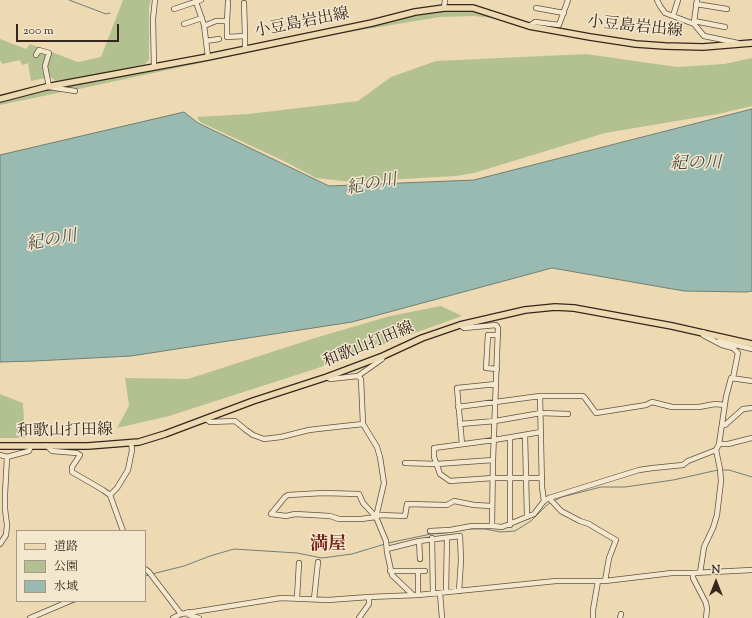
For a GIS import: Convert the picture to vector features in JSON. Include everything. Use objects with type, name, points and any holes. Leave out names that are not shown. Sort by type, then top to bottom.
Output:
[{"type":"main road","name":"小豆島岩出線","points":[[0,99],[49,87],[208,57],[372,23],[415,12],[444,8],[473,8],[530,26],[636,44],[703,47],[752,42]]},
{"type":"main road","name":"和歌山打田線","points":[[0,446],[88,446],[139,442],[206,419],[252,400],[327,377],[383,356],[422,338],[460,325],[525,310],[555,307],[574,308],[703,332],[752,344]]},
{"type":"street","points":[[154,67],[153,19],[155,0]]},
{"type":"street","points":[[444,0],[444,8]]},
{"type":"street","points":[[530,26],[535,22],[559,25],[568,0]]},
{"type":"street","points":[[657,0],[665,13],[694,22],[725,27]]},
{"type":"street","points":[[673,16],[678,0]]},
{"type":"street","points":[[174,9],[199,1],[208,57]]},
{"type":"street","points":[[228,2],[227,37],[244,36]]},
{"type":"street","points":[[727,9],[696,2],[694,22],[704,36],[742,44]]},
{"type":"street","points":[[244,3],[245,49]]},
{"type":"street","points":[[536,8],[564,12]]},
{"type":"street","points":[[184,24],[202,18]]},
{"type":"street","points":[[204,26],[216,22],[227,21]]},
{"type":"street","points":[[206,42],[219,39]]},
{"type":"street","points":[[36,55],[39,50],[48,53],[45,66],[49,87],[75,91]]},
{"type":"street","points":[[460,325],[464,328],[496,326],[498,328],[492,526]]},
{"type":"street","points":[[700,573],[704,547],[717,515],[721,471],[716,450],[719,444],[725,406],[738,353],[733,348],[703,335],[703,332]]},
{"type":"street","points":[[497,369],[486,368],[488,335],[498,335]]},
{"type":"street","points":[[716,341],[752,349]]},
{"type":"street","points":[[327,377],[358,376],[382,359],[383,356]]},
{"type":"street","points":[[358,376],[360,379],[363,424],[377,447],[384,483],[376,517]]},
{"type":"street","points":[[733,378],[752,381]]},
{"type":"street","points":[[462,444],[457,388],[496,384]]},
{"type":"street","points":[[458,407],[540,396],[583,396],[596,413],[646,405],[652,402],[672,406],[699,407],[715,404],[725,406]]},
{"type":"street","points":[[540,396],[542,496],[544,501]]},
{"type":"street","points":[[722,425],[725,425],[743,409],[752,408]]},
{"type":"street","points":[[460,424],[541,413],[568,414]]},
{"type":"street","points":[[206,419],[210,422],[235,421],[253,435],[264,438],[281,437],[321,428],[363,424]]},
{"type":"street","points":[[541,432],[510,438],[434,448],[434,457],[440,474],[450,481],[493,478],[542,478]]},
{"type":"street","points":[[525,435],[527,517]]},
{"type":"street","points":[[510,438],[510,525]]},
{"type":"street","points":[[719,444],[728,444],[752,438]]},
{"type":"street","points":[[110,495],[124,479],[128,470],[132,450],[131,442]]},
{"type":"street","points":[[0,455],[7,457],[29,451],[31,446]]},
{"type":"street","points":[[47,446],[52,451],[77,453],[80,455],[72,467],[72,472],[110,495],[118,521],[122,530]]},
{"type":"street","points":[[430,532],[472,526],[502,527],[510,525],[534,514],[544,501],[639,470],[684,465],[688,461],[716,450]]},
{"type":"street","points":[[0,544],[6,535],[8,525],[5,509],[7,457]]},
{"type":"street","points":[[405,463],[437,464],[493,460]]},
{"type":"street","points":[[415,595],[392,575],[390,571],[387,546],[376,517],[364,503],[359,494],[339,492],[288,495],[271,514],[286,516],[295,514],[330,516],[339,519],[361,519],[376,517],[405,516],[407,504],[447,505],[454,501],[474,505],[492,506]]},
{"type":"street","points":[[550,499],[561,511],[589,524],[616,540],[609,558],[605,581]]},
{"type":"street","points":[[387,546],[432,538],[460,536],[461,560],[459,591]]},
{"type":"street","points":[[432,538],[433,594]]},
{"type":"street","points":[[442,618],[447,538]]},
{"type":"street","points":[[419,541],[420,559]]},
{"type":"street","points":[[314,599],[318,562]]},
{"type":"street","points":[[297,598],[300,563]]},
{"type":"street","points":[[173,618],[188,612],[264,600],[297,598],[328,600],[433,594],[556,581],[605,581],[664,573],[700,573],[752,570]]},
{"type":"street","points":[[146,571],[181,614]]},
{"type":"street","points":[[390,571],[425,571]]},
{"type":"street","points":[[415,595],[418,571]]},
{"type":"street","points":[[693,573],[693,578],[706,603],[706,618]]},
{"type":"street","points":[[593,618],[598,581]]},
{"type":"street","points":[[359,618],[369,604],[369,597]]},
{"type":"street","points":[[30,618],[68,602]]},
{"type":"street","points":[[188,612],[189,615],[199,618]]},
{"type":"green space","points":[[123,0],[151,0],[149,7],[149,60],[145,64],[124,70],[80,78],[56,81],[50,77],[31,81],[28,63],[22,65],[20,60],[2,64],[0,61],[0,39],[26,49],[30,44],[78,62],[101,57]]},
{"type":"green space","points":[[462,10],[477,11],[501,19],[474,16],[440,17],[331,35],[74,90],[58,88],[103,80],[417,14]]},
{"type":"green space","points":[[586,54],[677,67],[724,64],[752,58],[752,106],[718,114],[605,133],[474,173],[456,176],[352,182],[316,178],[286,162],[200,122],[197,117],[248,114],[358,101],[391,77],[436,61]]},
{"type":"green space","points":[[48,89],[67,91],[0,105],[0,101]]},
{"type":"green space","points":[[441,306],[462,316],[315,369],[169,416],[117,428],[129,406],[125,378],[188,379],[315,338],[390,316]]},
{"type":"green space","points":[[0,394],[23,403],[25,438],[0,438]]},
{"type":"water","name":"紀の川","points":[[752,109],[752,291],[684,291],[552,268],[352,322],[131,356],[0,362],[0,155],[184,112],[198,123],[329,186],[474,180]]},
{"type":"waterway","points":[[69,0],[106,14],[110,13]]},
{"type":"waterway","points":[[553,501],[562,497],[601,487],[625,487],[673,480],[718,470]]},
{"type":"waterway","points":[[722,470],[729,470],[752,477]]},
{"type":"waterway","points":[[470,529],[485,529],[501,532],[515,531],[531,521],[551,502]]},
{"type":"waterway","points":[[388,543],[465,529]]},
{"type":"waterway","points":[[152,574],[184,566],[234,549],[297,553],[322,558],[352,554],[385,544]]},
{"type":"waterway","points":[[63,606],[75,602]]},
{"type":"district","name":"満屋","points":[[328,546]]}]
